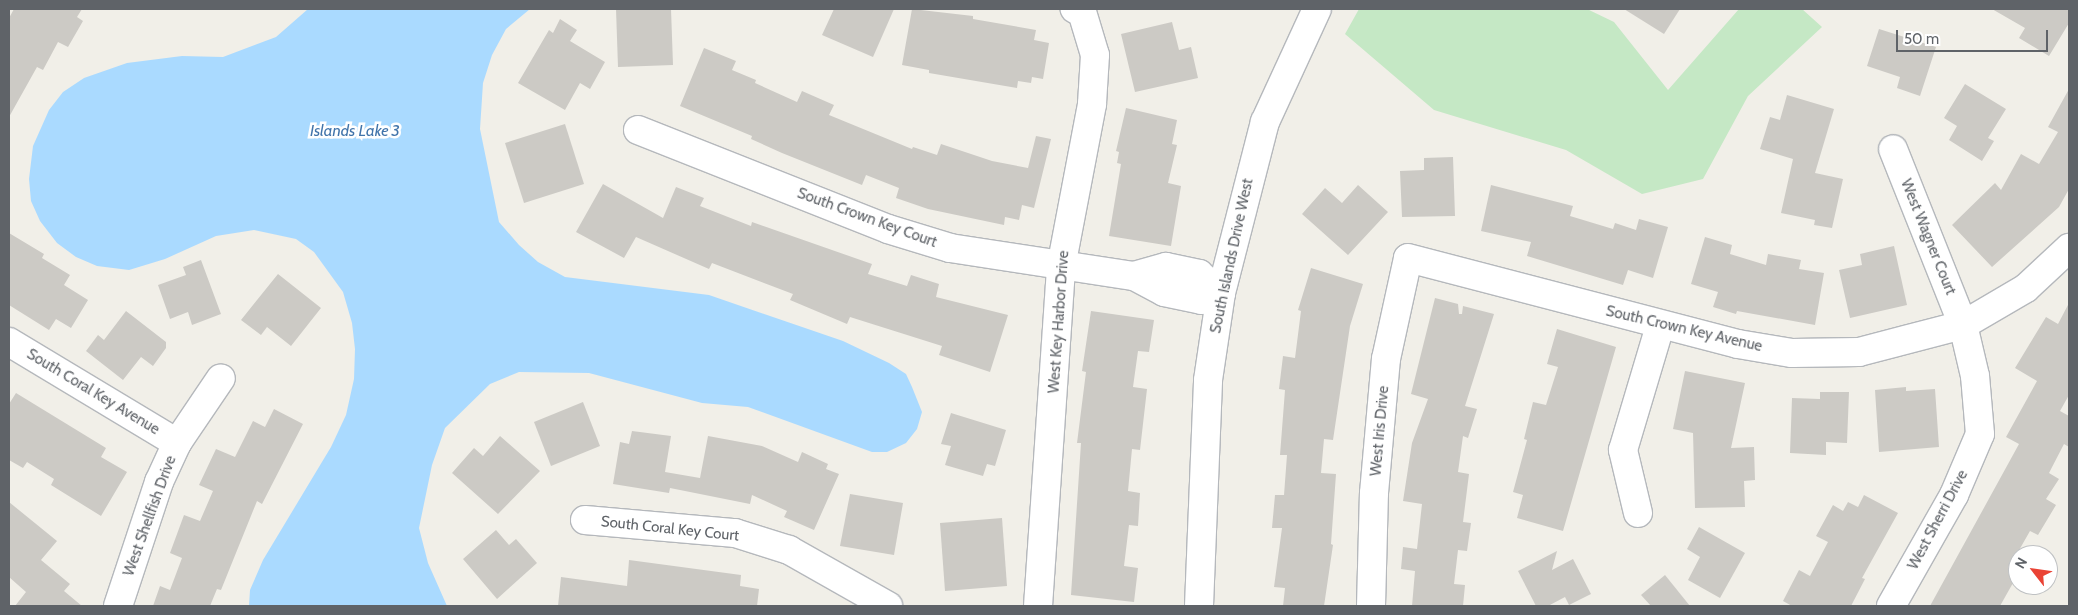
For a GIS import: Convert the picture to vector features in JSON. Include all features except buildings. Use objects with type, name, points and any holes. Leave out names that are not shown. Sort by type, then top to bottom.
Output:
[{"type":"street","name":"South Islands Drive West","points":[[1199,606],[1208,380],[1221,293],[1264,122],[1318,9]]},
{"type":"street","name":"West Key Harbor Drive","points":[[1038,606],[1060,267],[1092,104],[1095,55],[1079,11]]},
{"type":"street","name":"South Crown Key Court","points":[[638,130],[888,229],[950,248],[1060,267],[1134,276],[1166,267],[1198,274],[1221,293]]},
{"type":"street","name":"West Wagner Court","points":[[1893,148],[1963,324]]},
{"type":"street","points":[[1963,324],[2026,288],[2069,248]]},
{"type":"street","name":"South Crown Key Avenue","points":[[1408,258],[1660,326],[1792,353],[1859,352],[1963,324]]},
{"type":"street","name":"West Iris Drive","points":[[1371,606],[1374,493],[1386,359],[1408,258]]},
{"type":"street","name":"West Sherri Drive","points":[[1891,606],[1954,495],[1980,434],[1975,376],[1963,324]]},
{"type":"street","points":[[1638,513],[1623,450],[1660,326]]},
{"type":"street","name":"South Coral Key Avenue","points":[[9,342],[177,443]]},
{"type":"street","name":"West Shellfish Drive","points":[[118,606],[159,482],[177,443],[221,378]]},
{"type":"street","name":"South Coral Key Court","points":[[585,520],[735,533],[789,550],[888,606]]},
{"type":"green space","points":[[1359,9],[1587,9],[1614,22],[1668,90],[1739,9],[1802,9],[1822,27],[1748,96],[1703,179],[1642,194],[1566,150],[1434,110],[1345,34]]},
{"type":"water","name":"Islands Lake 3","points":[[308,9],[530,9],[506,29],[492,55],[483,83],[480,129],[499,222],[519,245],[538,262],[565,277],[709,295],[843,341],[889,363],[906,374],[922,412],[917,429],[906,443],[887,452],[872,452],[748,407],[702,403],[589,373],[519,372],[490,384],[445,428],[432,465],[419,528],[428,563],[447,606],[249,606],[250,590],[263,560],[331,447],[346,415],[354,379],[355,349],[352,323],[343,292],[314,252],[296,239],[254,230],[216,236],[165,259],[129,270],[97,266],[76,257],[57,243],[40,221],[31,201],[29,179],[33,146],[49,110],[63,92],[84,78],[127,63],[182,56],[223,57],[276,37]]}]
